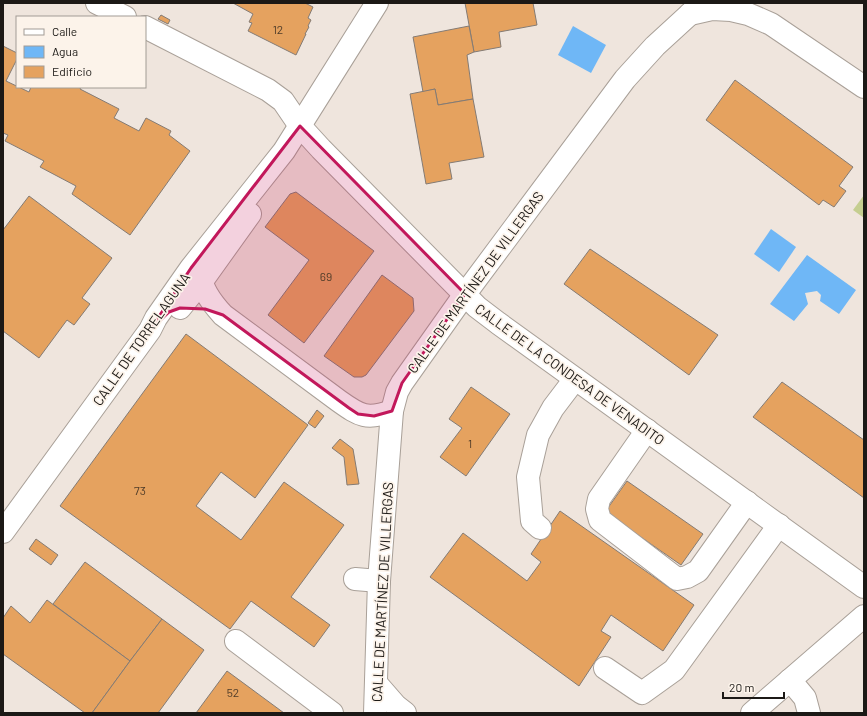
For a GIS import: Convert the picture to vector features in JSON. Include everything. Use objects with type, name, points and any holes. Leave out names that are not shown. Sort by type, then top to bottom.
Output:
[{"type":"street","points":[[97,3],[123,16]]},
{"type":"street","name":"CALLE DE TORRELAGUNA","points":[[3,532],[150,330],[170,296],[284,151],[377,3]]},
{"type":"street","points":[[756,3],[770,24]]},
{"type":"street","points":[[696,8],[731,10],[748,14],[770,24],[864,87]]},
{"type":"street","name":"CALLE DE MARTÍNEZ DE VILLERGAS","points":[[376,713],[380,581],[392,411],[397,392],[465,294],[625,79],[655,46],[696,8]]},
{"type":"street","name":"CALLE DE LA CONDESA DE VENADITO","points":[[146,28],[268,90],[283,101],[300,126],[465,294],[498,323],[864,587]]},
{"type":"street","name":"CALLE DE TORRELAGUNA","points":[[180,308],[233,240],[274,179],[284,151]]},
{"type":"street","points":[[220,232],[218,242],[201,269],[204,287],[211,301],[223,315],[358,414],[374,416],[392,411]]},
{"type":"street","points":[[150,330],[165,315],[174,309],[205,309],[223,315]]},
{"type":"street","points":[[540,528],[532,521],[528,477],[536,442],[538,435],[554,408],[576,379]]},
{"type":"street","points":[[647,430],[599,499],[597,509],[600,520],[677,578],[687,577],[698,570],[747,502]]},
{"type":"street","points":[[605,668],[642,693],[674,670],[778,525]]},
{"type":"street","points":[[355,579],[380,581]]},
{"type":"street","points":[[752,713],[864,616]]},
{"type":"street","points":[[236,642],[332,713]]},
{"type":"street","points":[[790,680],[810,709]]},
{"type":"street","points":[[376,683],[396,706],[405,713]]},
{"type":"highlighted area","points":[[300,126],[465,294],[402,383],[392,411],[374,416],[358,414],[349,408],[223,315],[205,309],[180,308],[169,312],[150,330],[191,268]]},
{"type":"green space","points":[[864,195],[864,218],[853,210]]},
{"type":"water","points":[[573,26],[606,45],[591,73],[558,55]]},
{"type":"water","points":[[771,229],[796,247],[779,272],[754,254]]},
{"type":"water","points":[[807,255],[856,290],[839,314],[820,301],[821,295],[817,291],[805,293],[808,304],[794,321],[770,304]]},
{"type":"building","points":[[233,3],[305,3],[313,7],[308,18],[311,20],[308,26],[309,27],[296,55],[248,31],[252,23],[249,22],[253,14]]},
{"type":"building","points":[[465,3],[533,3],[537,25],[499,32],[501,47],[474,52]]},
{"type":"building","points":[[161,15],[170,20],[168,24],[158,19]]},
{"type":"building","points":[[469,26],[474,52],[467,55],[473,99],[438,105],[435,89],[423,92],[413,37]]},
{"type":"building","points":[[3,46],[16,52],[16,61],[6,81],[16,86],[16,88],[21,88],[29,92],[31,88],[80,88],[119,109],[114,118],[139,131],[146,118],[171,131],[169,135],[190,151],[130,235],[72,194],[76,186],[40,167],[44,161],[5,141],[8,135],[3,133]]},
{"type":"building","points":[[735,80],[853,167],[839,186],[846,191],[834,207],[823,200],[819,205],[706,120]]},
{"type":"building","points":[[435,89],[438,105],[473,99],[484,157],[449,163],[452,179],[426,184],[410,94]]},
{"type":"building","points":[[296,192],[374,251],[304,343],[268,315],[309,260],[265,227],[290,194]]},
{"type":"building","points":[[29,196],[112,258],[82,298],[90,304],[74,325],[67,320],[39,358],[3,331],[3,230]]},
{"type":"building","points":[[590,249],[718,335],[689,375],[564,284]]},
{"type":"building","points":[[382,275],[413,298],[414,311],[366,375],[362,377],[354,377],[324,356]]},
{"type":"building","points":[[186,334],[308,425],[255,498],[221,472],[196,506],[241,540],[284,482],[344,525],[291,597],[330,625],[314,647],[251,601],[230,629],[60,506]]},
{"type":"building","points":[[782,382],[864,440],[864,498],[753,417]]},
{"type":"building","points":[[471,387],[510,414],[466,476],[440,457],[462,428],[449,419]]},
{"type":"building","points":[[317,410],[324,416],[315,428],[308,423]]},
{"type":"building","points":[[340,439],[353,449],[359,484],[347,485],[344,457],[332,448]]},
{"type":"building","points":[[627,481],[703,534],[681,565],[605,512]]},
{"type":"building","points":[[560,511],[694,605],[663,651],[611,615],[601,631],[611,637],[579,686],[430,577],[463,533],[527,581],[541,562],[531,554]]},
{"type":"building","points":[[36,539],[58,555],[51,565],[29,549]]},
{"type":"building","points":[[85,562],[162,619],[130,661],[53,604]]},
{"type":"building","points":[[47,600],[130,661],[92,713],[85,713],[3,654],[3,618],[11,606],[30,623]]},
{"type":"building","points":[[162,619],[204,650],[158,713],[92,713],[130,661]]},
{"type":"building","points":[[227,671],[284,713],[196,713]]}]
